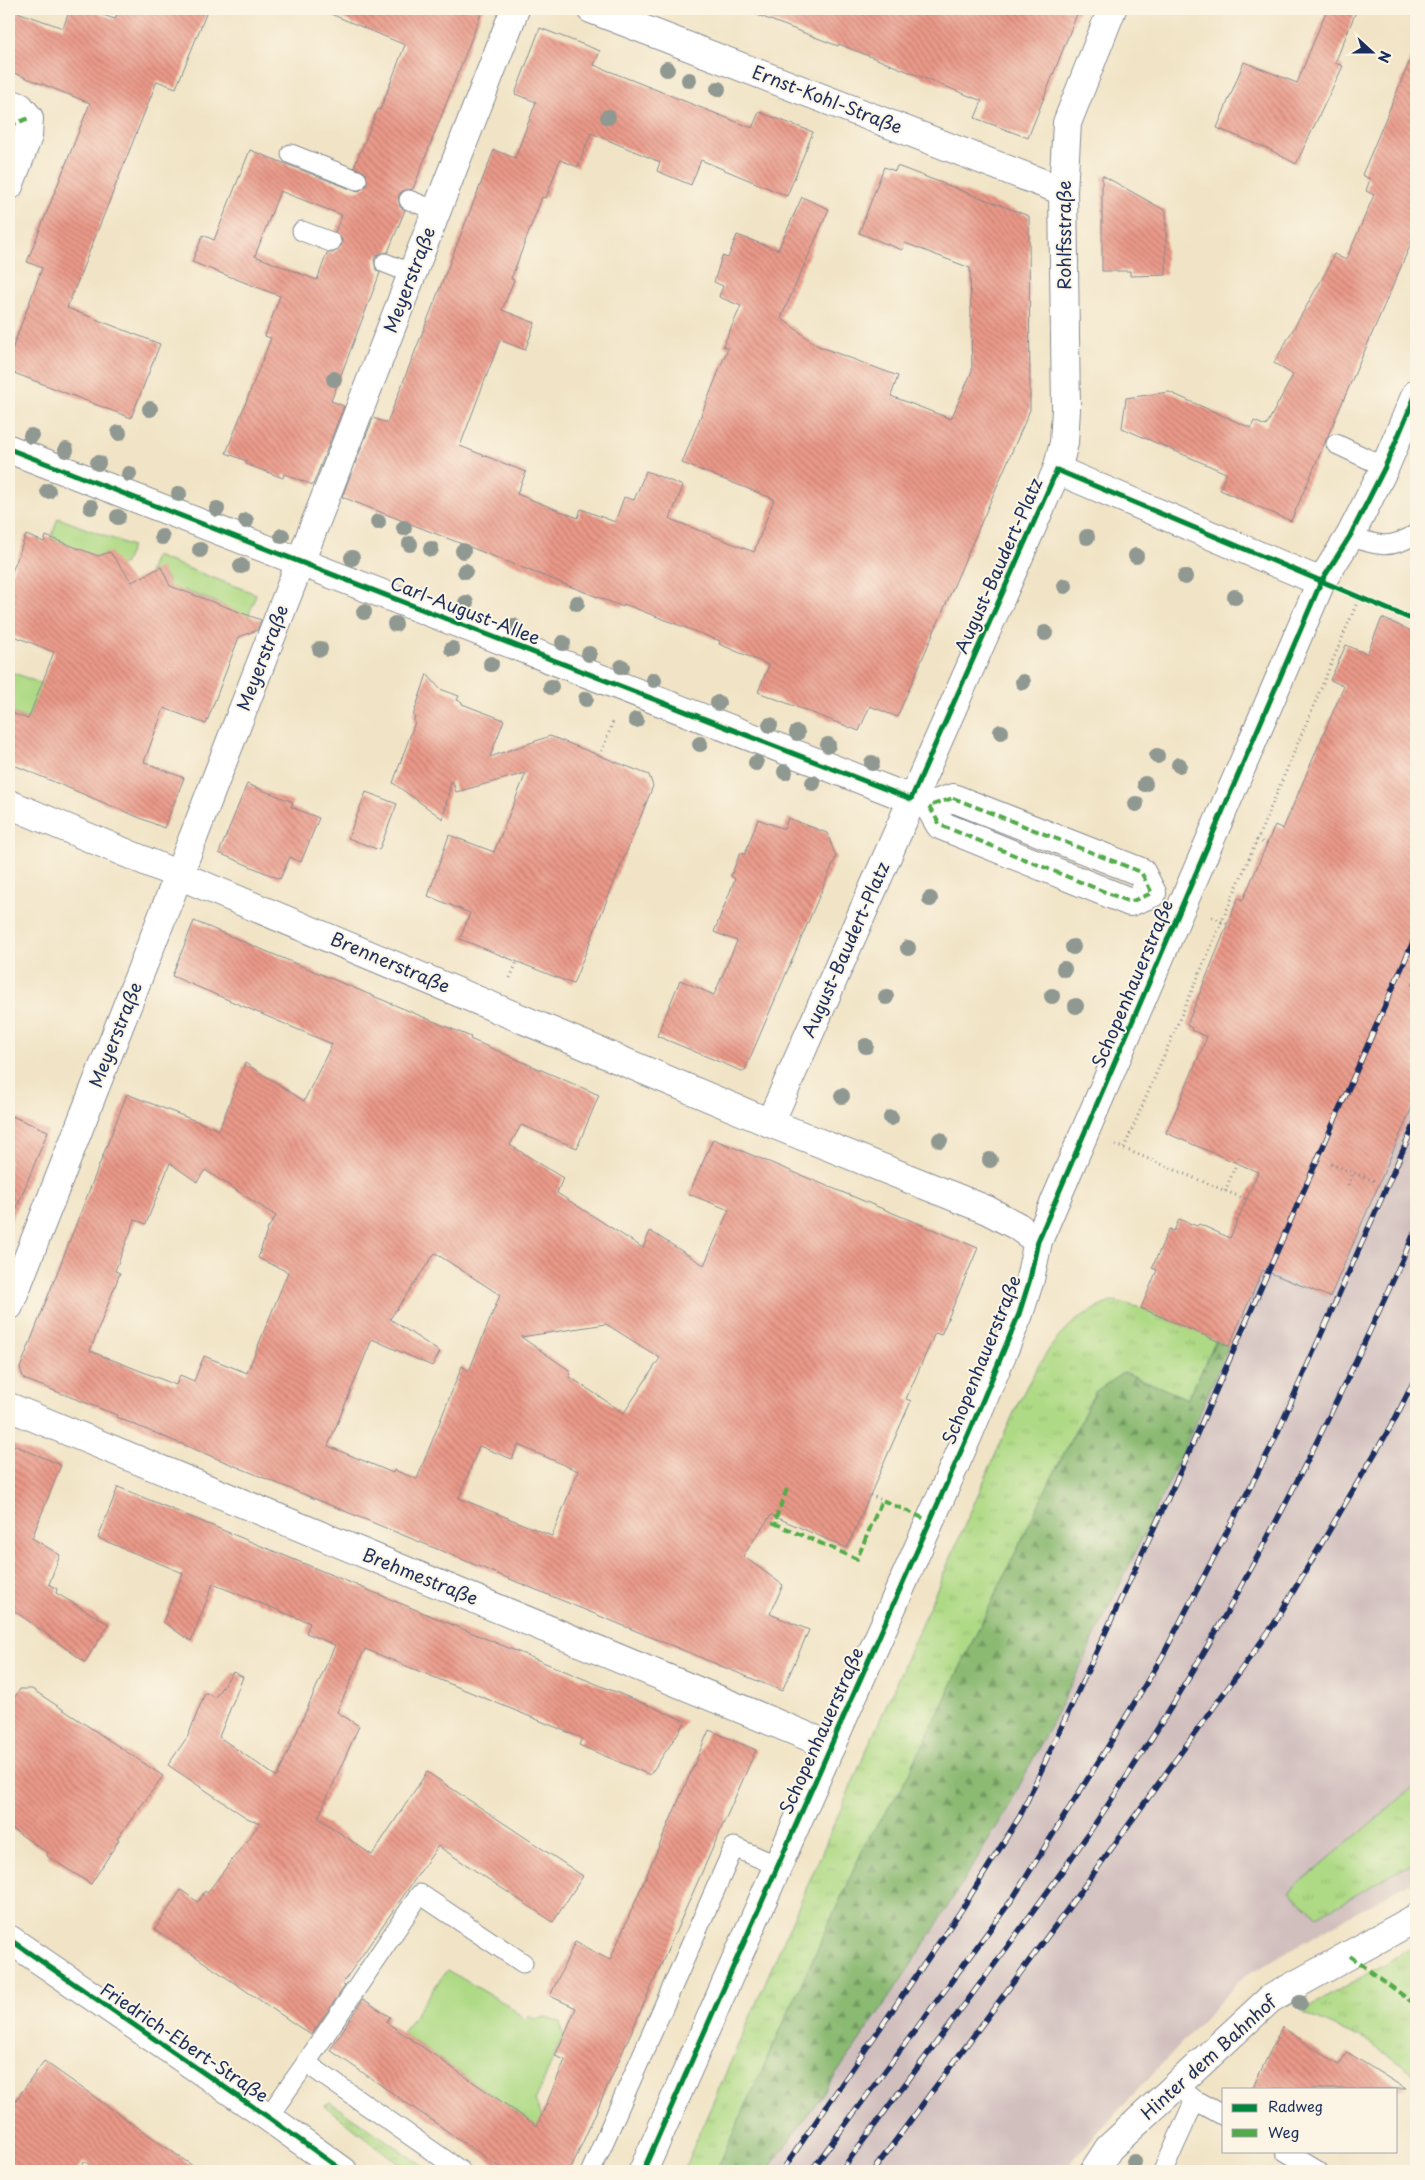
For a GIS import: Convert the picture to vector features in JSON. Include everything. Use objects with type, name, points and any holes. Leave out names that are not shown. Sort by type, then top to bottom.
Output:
[{"type":"street","name":"Meyerstraße","points":[[9,1306],[516,9]]},
{"type":"street","name":"Ernst-Kohl-Straße","points":[[591,9],[1063,191]]},
{"type":"street","name":"Rohlfsstraße","points":[[1057,470],[1064,442],[1066,409],[1063,191],[1067,123],[1112,9]]},
{"type":"street","points":[[9,103],[20,107],[30,118],[28,136],[9,186]]},
{"type":"street","name":"Schopenhauerstraße","points":[[643,2171],[1019,1314],[1030,1279],[1038,1241],[1321,582],[1350,536],[1385,467],[1416,394]]},
{"type":"street","name":"Carl-August-Allee","points":[[9,450],[911,799]]},
{"type":"street","name":"August-Baudert-Platz","points":[[770,1123],[1057,470],[1321,582]]},
{"type":"street","points":[[953,798],[962,801],[1141,872],[1152,893],[1130,902],[940,825],[930,806],[953,798]]},
{"type":"street","name":"Brennerstraße","points":[[9,804],[770,1123]]},
{"type":"street","points":[[770,1123],[987,1210],[1017,1226],[1038,1241]]},
{"type":"street","name":"Brehmestraße","points":[[9,1407],[831,1746]]},
{"type":"street","name":"Hinter dem Bahnhof","points":[[1094,2171],[1109,2148],[1186,2093],[1223,2041],[1270,1999],[1416,1918]]},
{"type":"street","name":"Friedrich-Ebert-Straße","points":[[9,1939],[268,2117],[343,2171]]},
{"type":"lane","points":[[290,154],[357,180]]},
{"type":"lane","points":[[409,200],[437,211]]},
{"type":"lane","points":[[302,230],[331,242]]},
{"type":"lane","points":[[384,263],[412,274]]},
{"type":"lane","points":[[1336,444],[1385,467]]},
{"type":"lane","points":[[1350,536],[1377,545],[1391,546],[1416,534]]},
{"type":"lane","points":[[591,2171],[734,1847],[778,1866]]},
{"type":"lane","points":[[268,2117],[420,1894],[523,1963]]},
{"type":"lane","points":[[306,2062],[461,2171]]},
{"type":"lane","points":[[1163,2171],[1186,2093],[1222,2115]]},
{"type":"lane","points":[[1288,2152],[1318,2171]]},
{"type":"path","points":[[1321,582],[1416,621]]},
{"type":"path","points":[[1124,1148],[1359,598]]},
{"type":"path","points":[[1323,663],[1330,666]]},
{"type":"path","points":[[600,756],[626,689]]},
{"type":"path","points":[[1258,814],[1266,817]]},
{"type":"path","points":[[1257,840],[1267,844]]},
{"type":"path","points":[[1410,984],[1416,986]]},
{"type":"path","points":[[1084,1132],[1246,1200]]},
{"type":"path","points":[[1225,1191],[1240,1155]]},
{"type":"path","points":[[1331,1164],[1377,1182]]},
{"type":"path","points":[[1348,1185],[1354,1173]]},
{"type":"path","points":[[870,1495],[882,1500]]},
{"type":"shaded area","points":[[1416,912],[1416,1878],[1244,1976],[1073,2159],[1065,2171],[767,2171],[822,2095],[916,1958],[1171,1478],[1290,1208]]},
{"type":"green space","points":[[58,518],[132,546],[124,565],[117,565],[110,555],[104,554],[98,557],[51,538]]},
{"type":"green space","points":[[155,556],[256,594],[248,618],[219,609],[221,604],[183,590],[180,595],[168,585],[168,580],[163,573],[153,571],[149,573]]},
{"type":"green space","points":[[9,671],[42,684],[28,719],[9,712]]},
{"type":"green space","points":[[1115,1301],[1141,1308],[1216,1340],[1188,1399],[1124,1372],[1095,1392],[902,1788],[869,1836],[716,2171],[683,2171],[1018,1403],[1036,1370],[1056,1340],[1081,1317]]},
{"type":"green space","points":[[1216,1340],[1229,1346],[1171,1478],[1082,1663],[1007,1810],[916,1958],[822,2095],[767,2171],[716,2171],[869,1836],[902,1788],[1095,1392],[1124,1372],[1188,1399]]},
{"type":"green space","points":[[1416,1785],[1416,1861],[1318,1916],[1289,1892]]},
{"type":"green space","points":[[1416,1945],[1416,2076],[1370,2042],[1301,2012]]},
{"type":"green space","points":[[447,1970],[506,2004],[526,2020],[528,2015],[535,2019],[546,2017],[560,2022],[563,2036],[535,2101],[551,2136],[402,2033]]},
{"type":"green space","points":[[330,2102],[431,2171],[408,2171],[325,2106]]},
{"type":"building","points":[[9,9],[63,28],[70,9],[85,9],[115,19],[119,9],[208,9],[176,88],[157,81],[67,308],[160,344],[131,418],[9,371],[9,358],[42,268],[27,262],[90,103],[9,71]]},
{"type":"building","points":[[319,9],[483,9],[413,189],[402,191],[398,196],[400,207],[405,210],[388,252],[378,254],[374,259],[376,270],[380,273],[331,401],[344,406],[313,485],[284,474],[283,478],[246,464],[247,461],[226,453],[271,338],[265,336],[280,296],[192,262],[203,235],[214,240],[250,150],[353,190],[359,191],[367,185],[366,173],[354,167],[378,109],[380,110],[405,45]],"holes":[[[280,191],[342,215],[335,232],[342,240],[341,246],[333,253],[327,253],[317,280],[255,256]]]},
{"type":"building","points":[[747,9],[1079,9],[1028,138],[975,118],[982,101],[839,44],[838,46],[747,11]]},
{"type":"building","points":[[1327,9],[1357,9],[1335,63],[1343,66],[1296,164],[1269,149],[1217,128],[1244,62],[1297,83]]},
{"type":"building","points":[[540,28],[600,51],[594,65],[752,128],[759,112],[813,132],[787,196],[701,160],[691,185],[657,171],[660,162],[591,133],[578,167],[560,160],[546,198],[542,197],[511,279],[514,280],[502,310],[535,323],[525,350],[500,340],[460,446],[526,472],[517,494],[578,518],[581,509],[615,522],[624,497],[634,500],[646,471],[683,486],[670,519],[754,552],[774,499],[682,463],[728,348],[723,346],[741,306],[719,297],[723,286],[714,282],[722,256],[728,258],[737,235],[778,250],[802,197],[829,209],[781,318],[818,346],[898,376],[891,396],[951,419],[972,371],[970,268],[905,243],[902,250],[859,233],[884,167],[895,171],[897,166],[1029,216],[1030,410],[897,717],[870,706],[859,731],[758,692],[769,665],[719,644],[720,641],[624,604],[623,607],[342,497],[373,418],[387,423],[494,150],[515,158],[536,102],[515,94]]},
{"type":"building","points":[[1416,46],[1416,232],[1291,521],[1220,490],[1226,473],[1122,428],[1126,398],[1169,392],[1251,428],[1254,421],[1266,426],[1293,375],[1274,363],[1327,270],[1334,254],[1346,260],[1374,195],[1366,191],[1370,179],[1362,175]]},
{"type":"building","points":[[1102,175],[1166,211],[1166,275],[1130,276],[1130,271],[1102,271]]},
{"type":"building","points":[[26,535],[44,542],[46,536],[98,556],[110,552],[132,582],[161,567],[170,586],[261,620],[257,630],[239,637],[206,724],[164,708],[144,762],[184,778],[164,828],[9,763],[9,712],[28,719],[54,652],[9,634],[9,580]]},
{"type":"building","points":[[1382,618],[1416,633],[1416,1098],[1330,1297],[1263,1270],[1229,1346],[1141,1308],[1157,1270],[1152,1268],[1169,1229],[1174,1231],[1179,1219],[1197,1226],[1199,1224],[1230,1238],[1258,1172],[1166,1133],[1207,1037],[1191,1030],[1192,1028],[1187,1025],[1238,898],[1243,900],[1275,825],[1283,829],[1344,686],[1330,680],[1346,645],[1367,654]]},
{"type":"building","points":[[427,674],[440,689],[459,696],[457,700],[462,702],[462,704],[504,720],[490,757],[550,736],[649,775],[653,786],[573,984],[460,939],[470,913],[428,896],[449,835],[494,852],[526,773],[456,792],[451,781],[443,819],[393,783],[415,722],[413,722],[415,717],[413,716]]},
{"type":"building","points":[[247,784],[293,802],[291,807],[319,818],[301,862],[290,857],[280,879],[219,853]]},
{"type":"building","points":[[366,792],[397,804],[379,850],[348,838]]},
{"type":"building","points":[[788,818],[827,833],[836,857],[744,1072],[657,1036],[680,980],[714,995],[737,941],[714,932],[735,879],[731,876],[740,853],[745,854],[758,819],[784,829]]},
{"type":"building","points":[[194,921],[471,1037],[470,1039],[599,1095],[577,1148],[521,1125],[510,1145],[563,1178],[557,1193],[643,1248],[650,1231],[704,1265],[729,1210],[689,1194],[713,1139],[978,1248],[941,1335],[935,1333],[906,1399],[911,1401],[847,1548],[771,1515],[743,1556],[783,1585],[770,1614],[809,1630],[782,1691],[116,1417],[117,1415],[24,1379],[20,1368],[127,1094],[219,1130],[245,1063],[304,1101],[332,1044],[172,976]],"holes":[[[170,1163],[197,1182],[205,1170],[276,1216],[268,1228],[258,1258],[288,1272],[247,1373],[204,1356],[194,1381],[180,1375],[176,1385],[90,1351],[120,1273],[115,1271],[135,1220],[146,1224]],[[435,1253],[500,1295],[469,1371],[462,1366],[417,1479],[394,1470],[393,1473],[328,1446],[372,1339],[432,1366],[440,1352],[390,1319]],[[606,1324],[660,1358],[624,1413],[570,1377],[569,1370],[521,1337]],[[518,1445],[578,1471],[552,1536],[459,1498],[479,1446],[512,1459]]]},
{"type":"building","points":[[9,1115],[48,1131],[10,1224],[9,1224]]},
{"type":"building","points":[[9,1443],[61,1465],[32,1538],[60,1555],[49,1584],[57,1589],[56,1593],[109,1624],[85,1662],[9,1607]]},
{"type":"building","points":[[118,1487],[686,1721],[650,1775],[579,1745],[582,1738],[365,1649],[337,1712],[359,1726],[318,1818],[372,1855],[427,1772],[583,1876],[553,1922],[438,1846],[342,1984],[345,1986],[311,2035],[155,1929],[181,1890],[198,1902],[205,1891],[207,1893],[260,1823],[247,1818],[168,1765],[188,1736],[205,1693],[215,1697],[233,1672],[243,1677],[219,1737],[277,1777],[335,1645],[306,1633],[310,1623],[213,1584],[191,1641],[163,1622],[183,1573],[98,1538]]},
{"type":"building","points":[[20,1689],[32,1689],[163,1776],[117,1839],[119,1840],[91,1884],[47,1856],[48,1853],[9,1827],[9,1706]]},
{"type":"building","points":[[709,1730],[756,1750],[570,2171],[505,2171],[330,2050],[363,1999],[390,2017],[386,2022],[537,2126],[565,2060],[555,2056],[576,2008],[550,1996],[575,1942],[610,1960]]},
{"type":"building","points":[[1282,2027],[1339,2065],[1347,2052],[1406,2089],[1398,2088],[1252,2088]]},
{"type":"building","points":[[44,2061],[200,2171],[99,2171],[84,2161],[77,2171],[9,2171],[9,2110]]},
{"type":"railway","points":[[782,2171],[962,1909],[1020,1816],[1181,1470],[1416,935]]},
{"type":"railway","points":[[811,2171],[1013,1898],[1162,1657],[1272,1445],[1416,1121]]},
{"type":"railway","points":[[841,2171],[1066,1866],[1137,1761],[1177,1697],[1215,1633],[1287,1501],[1354,1366],[1416,1229]]},
{"type":"railway","points":[[873,2171],[1067,1910],[1274,1624],[1394,1421],[1416,1377]]},
{"type":"marked path","points":[[9,126],[29,118]]},
{"type":"marked path","points":[[953,798],[1141,872],[1152,893],[1130,902],[940,825],[929,806],[953,798]]},
{"type":"marked path","points":[[787,1489],[774,1523],[857,1559],[882,1500],[930,1521]]},
{"type":"marked path","points":[[1350,1956],[1416,2005]]},
{"type":"cycle path","points":[[643,2171],[969,1433],[1019,1314],[1030,1279],[1038,1241],[1321,582],[1350,536],[1385,467],[1416,394]]},
{"type":"cycle path","points":[[9,449],[911,799],[1057,470],[1416,621]]},
{"type":"cycle path","points":[[9,1939],[268,2117],[343,2171]]}]
